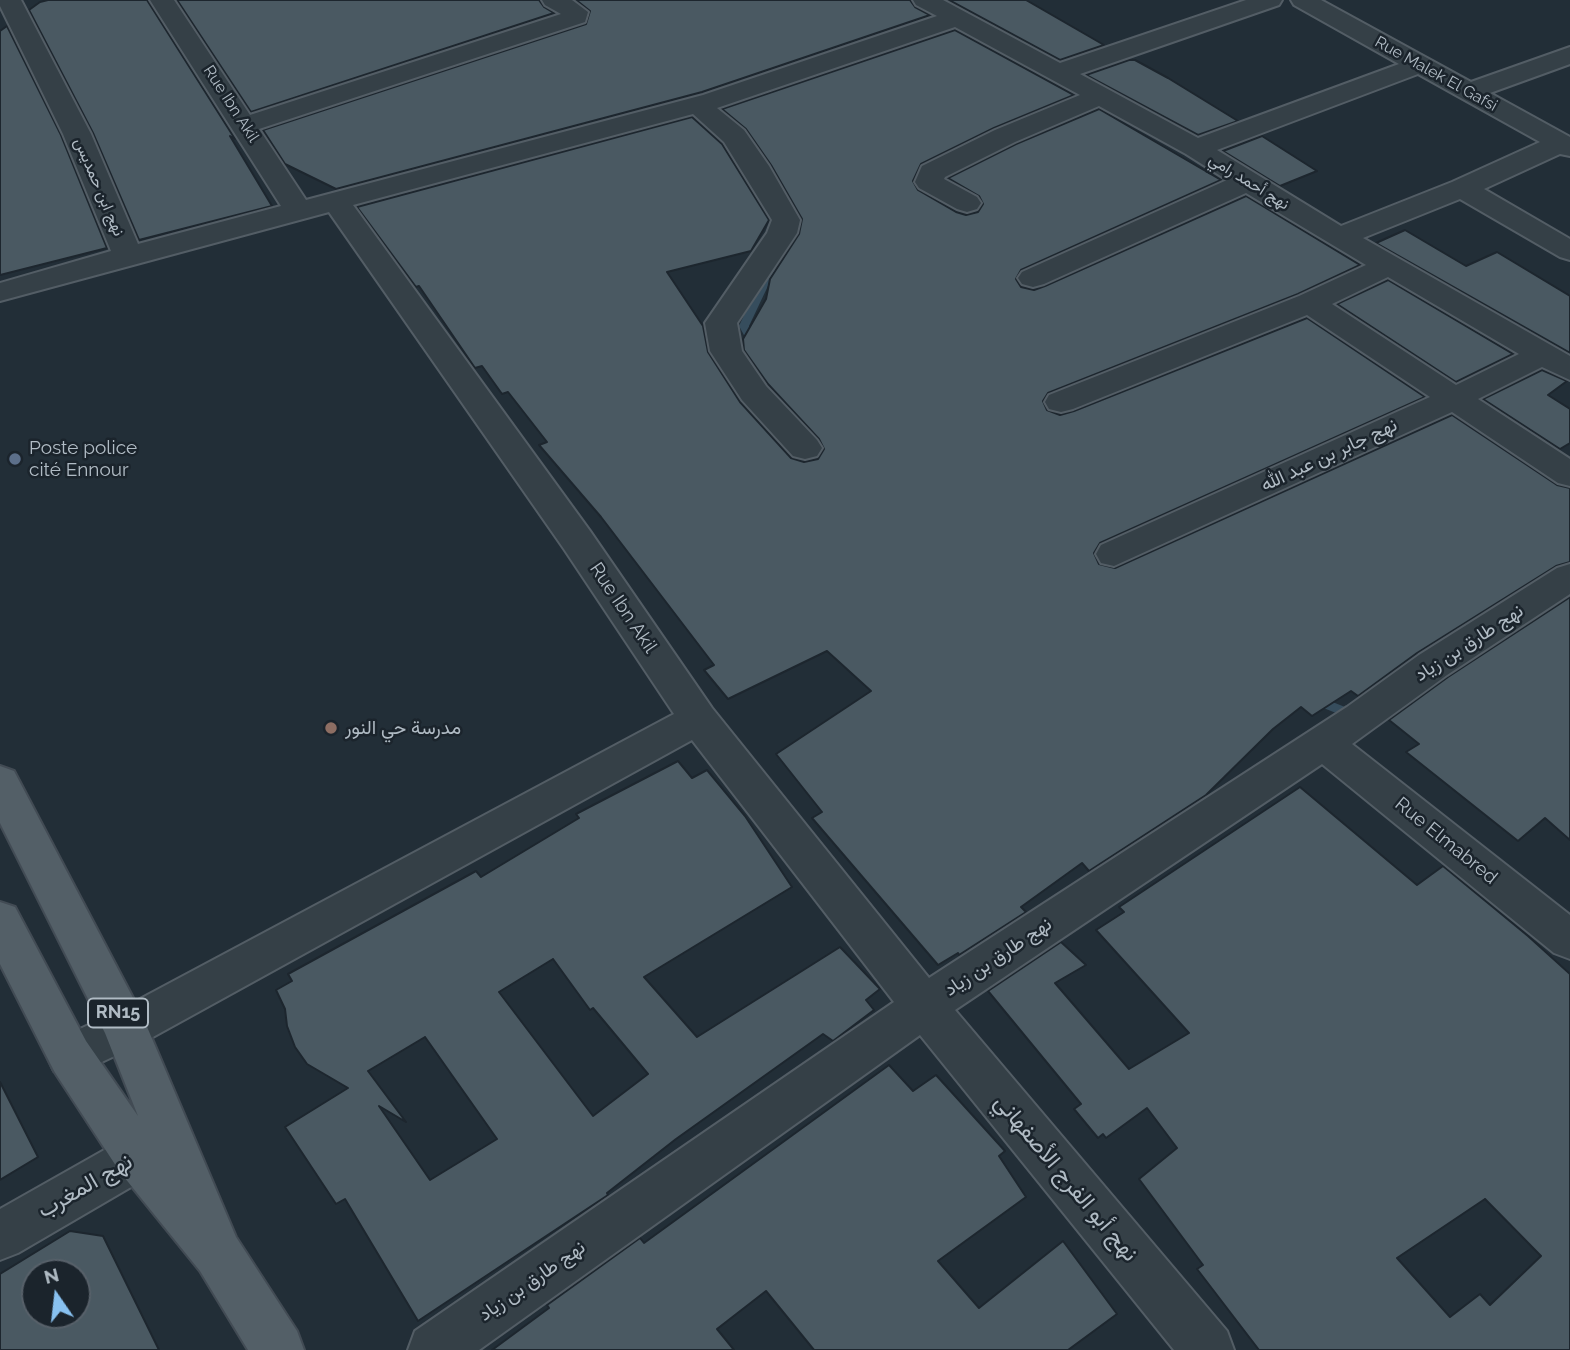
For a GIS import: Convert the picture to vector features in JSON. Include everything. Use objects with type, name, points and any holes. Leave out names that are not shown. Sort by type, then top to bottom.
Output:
[{"type":"main road","name":"RN15","points":[[0,782],[126,1029],[153,1147]]},
{"type":"main road","name":"RN15","points":[[0,920],[70,1056],[153,1147],[278,1350]]},
{"type":"street","name":"Rue Ibn Akil","points":[[162,0],[299,210]]},
{"type":"street","points":[[245,125],[576,17],[576,12],[554,0]]},
{"type":"street","name":"نهج أحمد رامي","points":[[925,0],[1196,148],[1246,182],[1556,362]]},
{"type":"street","points":[[1060,72],[1270,0]]},
{"type":"street","name":"Rue Malek El Gafsi","points":[[1303,0],[1565,145]]},
{"type":"street","name":"نهج ابن حمديس","points":[[0,292],[128,256],[77,134],[14,1]]},
{"type":"street","points":[[128,256],[698,104],[956,18]]},
{"type":"street","points":[[1468,92],[1570,55]]},
{"type":"street","points":[[1196,148],[1420,65]]},
{"type":"street","points":[[967,203],[929,183],[932,172],[1005,136],[1100,96]]},
{"type":"street","points":[[698,104],[734,136],[786,220],[782,233],[721,323],[726,351],[754,393],[805,448]]},
{"type":"street","points":[[1341,236],[1565,145]]},
{"type":"street","points":[[1033,278],[1246,182]]},
{"type":"street","points":[[1462,188],[1570,251]]},
{"type":"street","name":"Rue Ibn Akil","points":[[335,200],[576,540],[698,719],[924,1006]]},
{"type":"street","points":[[1061,402],[1310,303],[1389,265]]},
{"type":"street","points":[[1310,303],[1570,475]]},
{"type":"street","name":"نهج جابر بن عبد الله","points":[[1114,554],[1453,398],[1556,362]]},
{"type":"street","name":"نهج طارق بن زياد","points":[[434,1350],[924,1006],[1322,742],[1433,665],[1570,577]]},
{"type":"street","points":[[70,1056],[126,1029],[698,719]]},
{"type":"street","name":"Rue Elmabred","points":[[1322,742],[1570,940]]},
{"type":"street","name":"نهج أبو الفرج الأصفهاني","points":[[924,1006],[1208,1350]]},
{"type":"street","name":"نهج المغرب","points":[[0,1236],[153,1147]]},
{"type":"building","points":[[48,0],[147,0],[235,139],[230,136],[272,206],[139,240],[93,133],[29,10]]},
{"type":"building","points":[[177,0],[539,0],[554,13],[251,112]]},
{"type":"building","points":[[576,0],[910,0],[915,7],[930,15],[702,92],[336,189],[285,164],[263,130],[586,24],[590,11]]},
{"type":"building","points":[[949,0],[1026,0],[1104,45],[1060,60]]},
{"type":"building","points":[[7,26],[61,135],[107,248],[0,275],[0,31]]},
{"type":"building","points":[[955,30],[1074,95],[994,128],[921,164],[913,181],[918,190],[956,212],[966,215],[978,212],[983,204],[979,196],[948,178],[1016,144],[1099,109],[1221,180],[1021,270],[1016,279],[1021,287],[1034,290],[1045,286],[1246,196],[1360,265],[1298,294],[1048,393],[1043,401],[1047,410],[1060,415],[1074,411],[1307,318],[1425,397],[1100,543],[1094,553],[1099,564],[1115,568],[1452,415],[1557,485],[1570,488],[1570,562],[1556,566],[1417,653],[1358,696],[1351,691],[1312,716],[1301,707],[1273,729],[1206,795],[1089,871],[1082,863],[1021,907],[1026,912],[959,955],[958,953],[938,965],[812,818],[822,812],[776,754],[871,691],[827,651],[728,699],[704,670],[714,665],[601,517],[539,445],[547,442],[508,392],[502,394],[482,366],[475,368],[419,286],[416,287],[357,207],[692,117],[722,144],[769,220],[751,251],[667,272],[703,326],[708,352],[740,402],[791,458],[804,462],[818,459],[824,449],[819,439],[768,384],[744,350],[743,339],[766,299],[770,279],[799,234],[802,219],[771,165],[746,129],[722,109]]},
{"type":"building","points":[[1135,60],[1168,78],[1238,121],[1198,135],[1086,75]]},
{"type":"building","points":[[1262,136],[1317,171],[1280,186],[1223,151]]},
{"type":"building","points":[[1405,230],[1466,266],[1497,252],[1570,296],[1570,353],[1376,243]]},
{"type":"building","points":[[1388,280],[1513,354],[1456,382],[1337,304]]},
{"type":"building","points":[[1542,370],[1567,381],[1548,395],[1570,409],[1570,443],[1560,449],[1483,399]]},
{"type":"building","points":[[1570,597],[1570,840],[1545,818],[1518,841],[1406,752],[1419,744],[1389,720],[1448,677]]},
{"type":"building","points":[[678,761],[692,778],[707,770],[745,816],[792,887],[644,977],[697,1037],[840,947],[880,989],[866,1000],[874,1010],[833,1041],[823,1034],[676,1139],[607,1193],[608,1195],[418,1321],[345,1199],[336,1204],[285,1127],[348,1088],[307,1064],[295,1047],[287,1026],[285,1009],[276,990],[292,981],[288,974],[476,871],[481,877],[579,818],[576,814]],"holes":[[[553,959],[590,1010],[593,1008],[648,1074],[593,1116],[499,992]],[[425,1037],[497,1139],[430,1180],[379,1106],[406,1122],[368,1071]]]},
{"type":"building","points":[[1300,787],[1417,885],[1443,866],[1570,974],[1570,1350],[1259,1350],[1197,1269],[1203,1265],[1139,1179],[1177,1148],[1147,1108],[1106,1138],[1103,1134],[1098,1138],[1074,1109],[1081,1104],[988,991],[1061,942],[1086,965],[1055,983],[1129,1069],[1189,1033],[1096,930],[1124,912],[1119,907]],"holes":[[[1485,1199],[1541,1256],[1490,1305],[1480,1294],[1450,1317],[1397,1258]]]},
{"type":"building","points":[[889,1065],[913,1091],[936,1075],[1005,1151],[999,1156],[1026,1197],[938,1261],[979,1308],[1063,1241],[1117,1314],[1068,1350],[814,1350],[766,1291],[717,1329],[734,1350],[492,1350],[549,1308],[547,1305],[640,1238],[644,1243]]},
{"type":"building","points":[[0,1082],[38,1157],[0,1180]]},
{"type":"building","points":[[70,1231],[103,1236],[159,1350],[0,1350],[0,1274],[21,1261],[21,1329],[91,1329],[91,1259],[24,1259]]},
{"type":"waterway","points":[[567,0],[604,19]]},
{"type":"waterway","points":[[770,173],[799,208],[790,227]]},
{"type":"waterway","points":[[754,344],[744,326],[771,269]]},
{"type":"waterway","points":[[782,393],[817,453],[835,464]]},
{"type":"waterway","points":[[1315,700],[1356,716]]},
{"type":"place","name":"Poste police cité Ennour","points":[[15,459]]},
{"type":"place","name":"مدرسة حي النور","points":[[331,728]]}]
